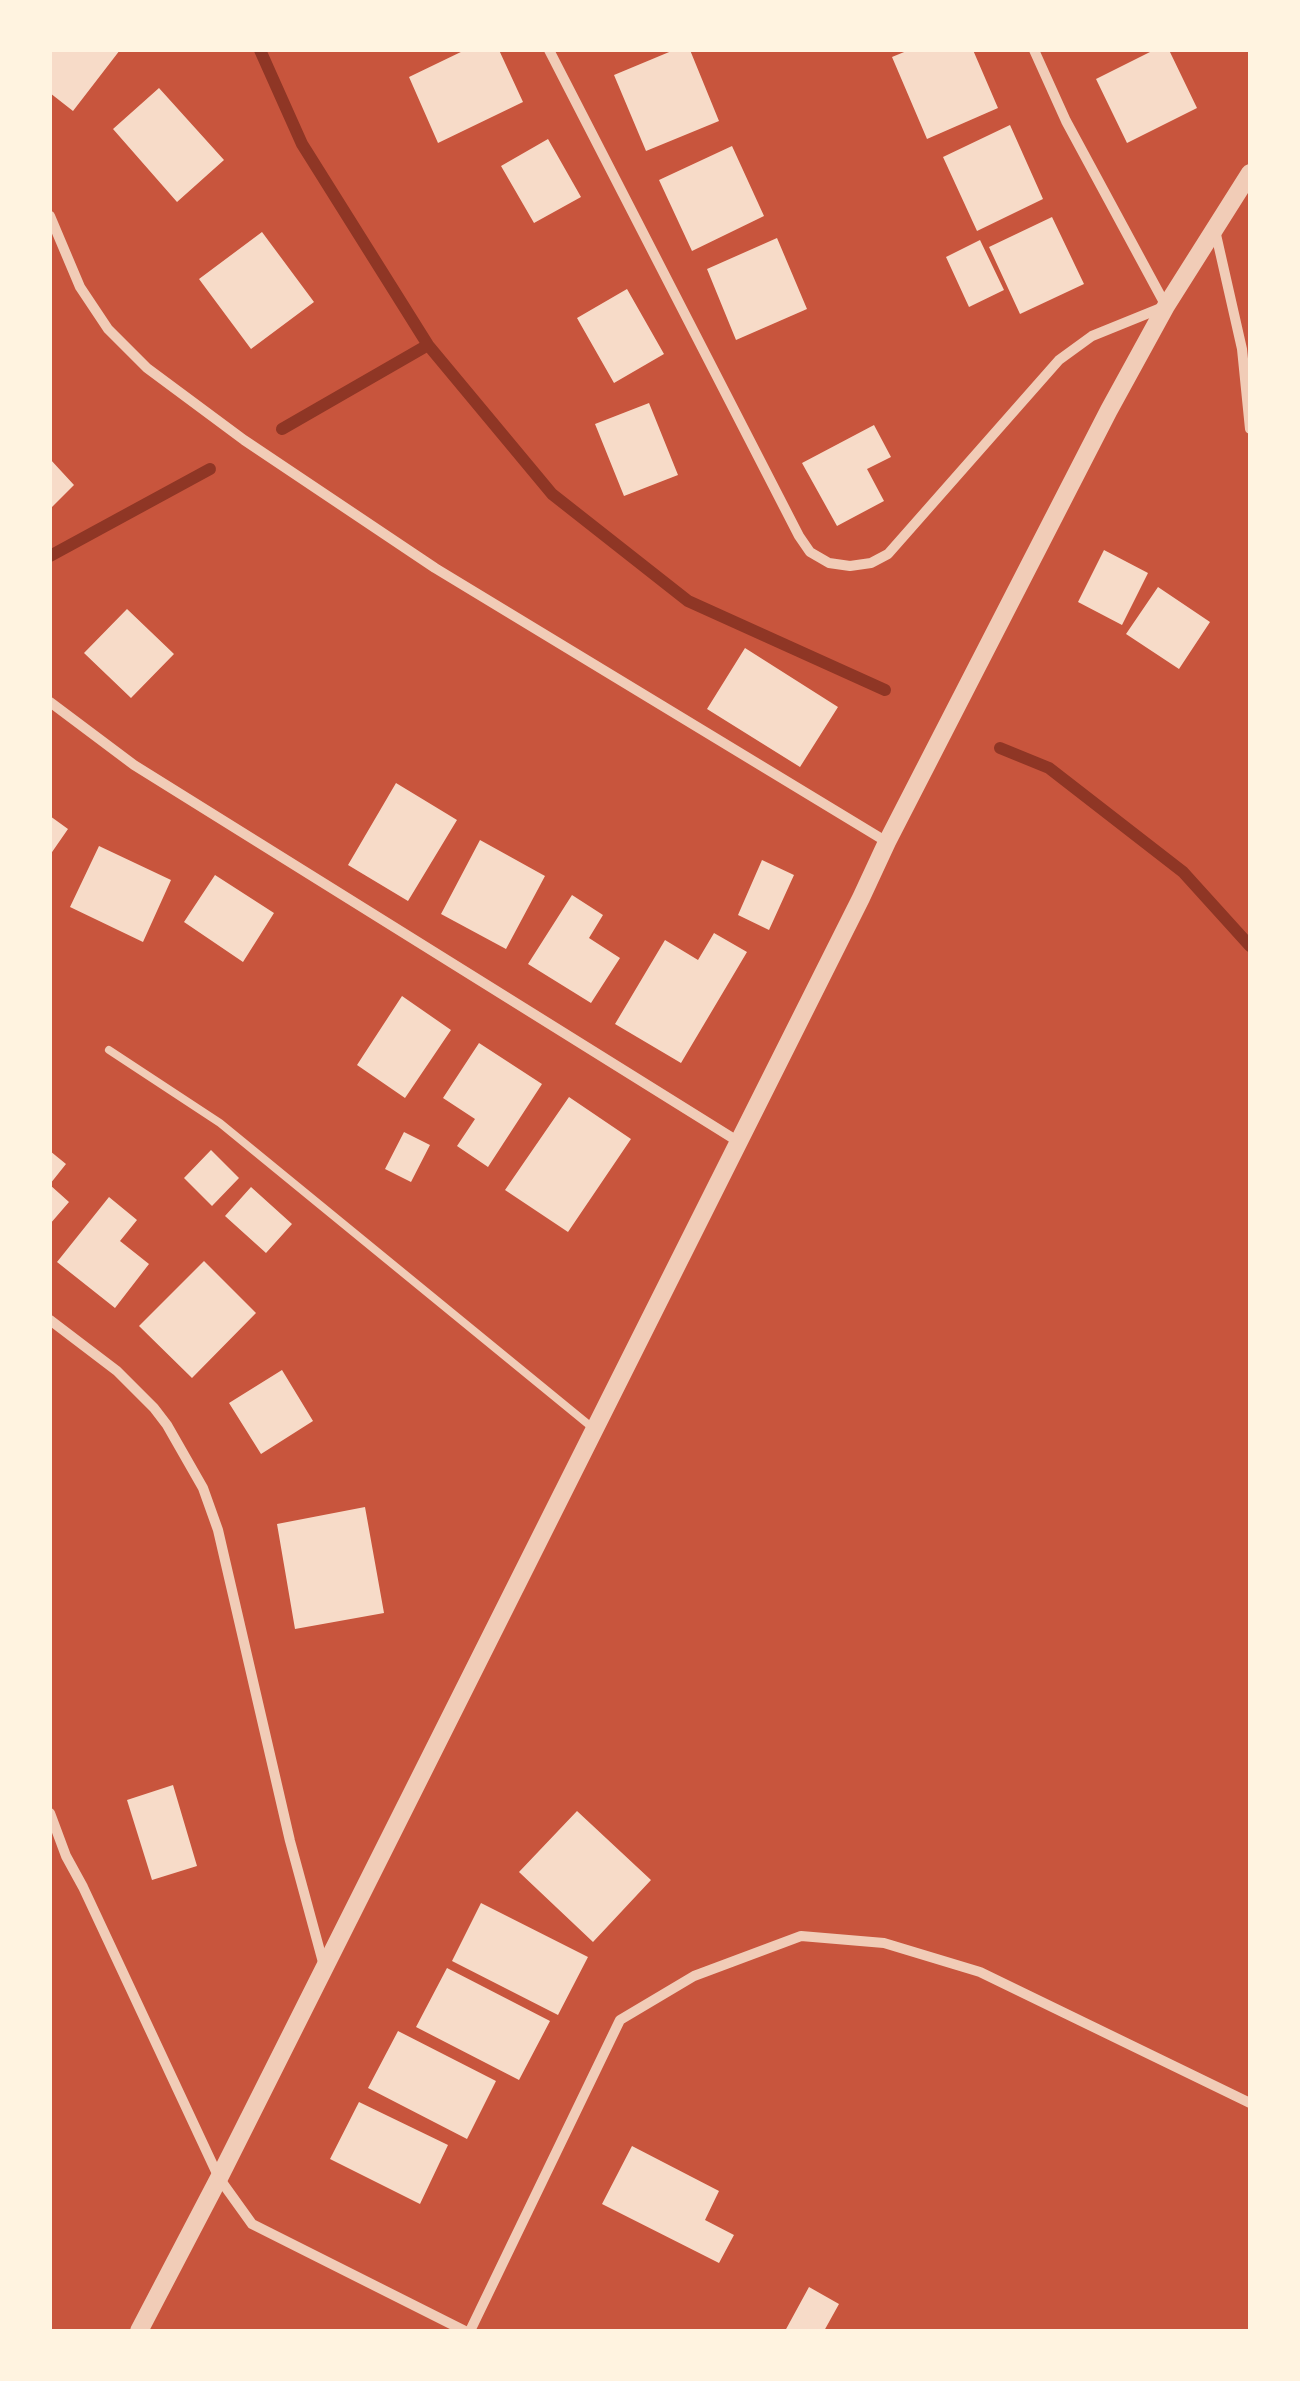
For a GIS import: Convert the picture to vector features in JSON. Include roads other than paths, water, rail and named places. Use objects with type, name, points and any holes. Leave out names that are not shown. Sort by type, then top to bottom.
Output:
[{"type":"street","points":[[549,50],[799,536],[810,552],[829,563],[871,563],[888,554],[1058,360],[1092,336],[1166,306]]},
{"type":"street","points":[[1034,50],[1066,121],[1166,306]]},
{"type":"street","points":[[138,2331],[219,2178],[886,842],[1166,306],[1250,174]]},
{"type":"street","points":[[50,216],[80,287],[108,328],[147,368],[244,440],[435,568],[886,842]]},
{"type":"street","points":[[1215,228],[1242,349],[1250,429]]},
{"type":"street","points":[[50,702],[134,765],[739,1142]]},
{"type":"street","points":[[50,1320],[117,1371],[154,1408],[203,1488],[218,1530],[324,1968]]},
{"type":"street","points":[[50,1813],[66,1856],[219,2178],[252,2224],[468,2331],[620,2020],[694,1976],[801,1936],[884,1943],[980,1972],[1250,2103]]},
{"type":"street","points":[[50,1856],[66,1856]]},
{"type":"lane","points":[[109,1050],[220,1123],[594,1429]]},
{"type":"waterway","points":[[260,50],[302,144],[428,345],[552,494],[688,601],[885,690]]},
{"type":"waterway","points":[[282,429],[428,345]]},
{"type":"waterway","points":[[50,556],[210,469]]},
{"type":"waterway","points":[[1000,748],[1049,768],[1183,872],[1250,946]]}]
